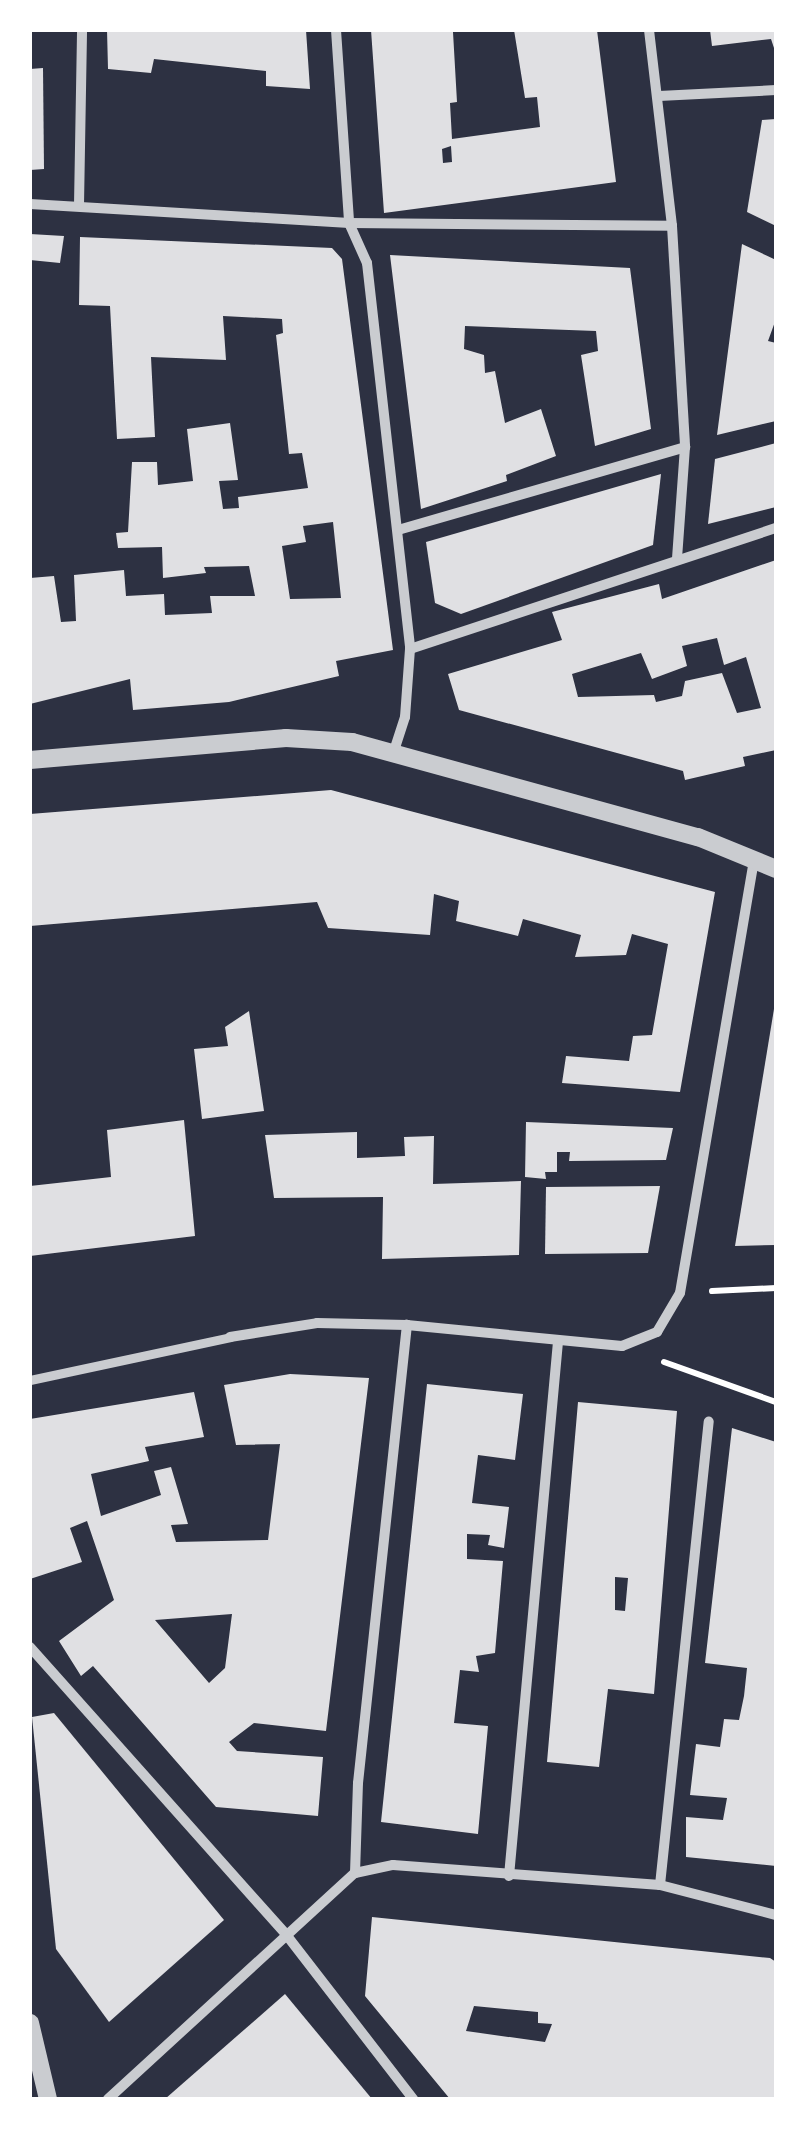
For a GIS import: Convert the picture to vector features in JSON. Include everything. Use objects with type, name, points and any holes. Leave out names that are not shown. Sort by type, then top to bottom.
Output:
[{"type":"street","points":[[79,205],[82,30]]},
{"type":"street","points":[[336,30],[349,223],[367,263],[410,650],[405,717],[394,751]]},
{"type":"street","points":[[649,30],[672,226],[685,447],[677,559]]},
{"type":"street","points":[[659,96],[776,90]]},
{"type":"street","points":[[30,204],[349,223],[672,226]]},
{"type":"street","points":[[398,530],[685,447]]},
{"type":"street","points":[[410,650],[776,528]]},
{"type":"street","points":[[30,760],[286,738],[394,751],[698,837],[776,869]]},
{"type":"street","points":[[30,1380],[230,1337],[317,1323],[406,1325],[622,1346],[657,1332],[680,1293],[754,861]]},
{"type":"street","points":[[354,1874],[358,1783],[406,1325]]},
{"type":"street","points":[[510,1876],[558,1342]]},
{"type":"street","points":[[660,1886],[709,1422]]},
{"type":"street","points":[[30,1647],[288,1936],[413,2099]]},
{"type":"street","points":[[108,2099],[354,1874],[393,1865],[660,1886],[776,1915]]},
{"type":"street","points":[[30,2023],[48,2099]]},
{"type":"path","points":[[680,1293],[776,1288]]},
{"type":"path","points":[[622,1346],[776,1402]]},
{"type":"building","points":[[107,30],[306,30],[310,89],[266,86],[266,71],[154,59],[151,73],[108,69]]},
{"type":"building","points":[[371,30],[453,32],[457,102],[450,103],[452,139],[540,127],[537,97],[525,98],[514,30],[597,30],[616,182],[384,213]],"holes":[[[451,146],[452,162],[443,163],[442,149]]]},
{"type":"building","points":[[710,30],[776,30],[776,54],[771,39],[712,46]]},
{"type":"building","points":[[43,68],[44,169],[30,170],[30,69]]},
{"type":"building","points":[[776,119],[776,226],[747,212],[762,120]]},
{"type":"building","points":[[30,234],[64,236],[60,263],[30,260]]},
{"type":"building","points":[[80,237],[332,248],[342,259],[393,650],[336,661],[339,676],[229,702],[133,710],[130,679],[30,704],[30,578],[54,576],[61,622],[76,621],[74,575],[124,570],[126,596],[164,594],[165,615],[212,613],[210,596],[255,596],[249,566],[204,567],[206,573],[163,578],[162,547],[118,548],[116,533],[128,532],[132,462],[157,462],[158,485],[193,481],[187,429],[230,423],[238,480],[219,481],[223,509],[239,508],[238,497],[308,488],[302,453],[289,454],[276,335],[283,333],[282,319],[223,316],[226,360],[151,357],[155,437],[117,439],[110,306],[79,305]],"holes":[[[333,522],[341,598],[290,599],[282,546],[306,542],[303,526]]]},
{"type":"building","points":[[742,244],[776,260],[776,319],[768,341],[776,343],[776,421],[717,435]]},
{"type":"building","points":[[390,255],[630,268],[651,429],[595,446],[581,355],[598,351],[596,331],[465,326],[464,349],[484,355],[485,373],[495,371],[505,423],[541,409],[556,456],[506,475],[507,481],[421,509]]},
{"type":"building","points":[[776,443],[776,507],[708,524],[715,459]]},
{"type":"building","points":[[661,474],[653,545],[461,614],[435,603],[426,542]]},
{"type":"building","points":[[776,560],[776,750],[743,757],[745,766],[685,780],[683,771],[459,710],[448,674],[562,640],[552,612],[659,584],[662,599]],"holes":[[[717,638],[724,665],[746,657],[761,708],[737,713],[722,673],[685,681],[682,696],[656,702],[654,695],[578,697],[572,674],[641,653],[652,679],[687,666],[682,646]]]},
{"type":"building","points":[[331,790],[715,892],[680,1092],[562,1083],[566,1056],[629,1061],[633,1036],[652,1035],[668,944],[632,934],[626,955],[575,957],[581,935],[523,919],[518,936],[456,921],[459,901],[434,894],[430,935],[328,928],[317,902],[30,926],[30,814]]},
{"type":"building","points":[[774,1009],[776,1245],[735,1246]]},
{"type":"building","points":[[249,1011],[264,1111],[202,1119],[194,1049],[228,1046],[225,1027]]},
{"type":"building","points":[[184,1120],[195,1236],[30,1256],[30,1186],[111,1177],[107,1130]]},
{"type":"building","points":[[526,1122],[673,1128],[666,1160],[569,1161],[570,1152],[557,1152],[557,1172],[545,1172],[546,1179],[525,1177]]},
{"type":"building","points":[[357,1132],[357,1158],[405,1156],[404,1137],[434,1136],[433,1184],[521,1181],[519,1255],[382,1259],[383,1197],[274,1198],[265,1135]]},
{"type":"building","points":[[660,1186],[648,1253],[545,1254],[546,1187]]},
{"type":"building","points":[[290,1374],[369,1378],[326,1731],[254,1723],[229,1742],[237,1751],[323,1757],[318,1816],[216,1807],[93,1666],[81,1676],[59,1641],[114,1600],[87,1521],[70,1528],[82,1562],[30,1579],[30,1419],[194,1392],[204,1437],[145,1447],[149,1461],[91,1474],[101,1516],[161,1495],[154,1471],[171,1467],[188,1524],[171,1525],[176,1542],[268,1540],[280,1444],[236,1445],[224,1385]],"holes":[[[232,1614],[225,1668],[209,1683],[155,1620]]]},
{"type":"building","points":[[427,1384],[523,1394],[515,1460],[478,1455],[472,1503],[509,1507],[504,1548],[488,1545],[490,1535],[467,1534],[467,1559],[503,1561],[495,1653],[476,1656],[479,1672],[460,1670],[454,1723],[488,1726],[478,1834],[381,1822]]},
{"type":"building","points":[[578,1402],[677,1411],[654,1694],[608,1689],[599,1767],[547,1762]],"holes":[[[615,1577],[628,1578],[625,1611],[615,1610]]]},
{"type":"building","points":[[732,1428],[776,1442],[776,1866],[686,1857],[686,1817],[723,1820],[727,1798],[690,1795],[696,1744],[720,1747],[724,1719],[739,1720],[744,1696],[747,1668],[705,1663]]},
{"type":"building","points":[[54,1713],[224,1920],[109,2022],[56,1949],[32,1717]]},
{"type":"building","points":[[372,1917],[770,1958],[776,1962],[776,2099],[450,2099],[365,1996]],"holes":[[[474,2006],[538,2012],[538,2023],[552,2024],[545,2042],[466,2031]]]},
{"type":"building","points":[[285,1994],[372,2099],[165,2099]]}]
